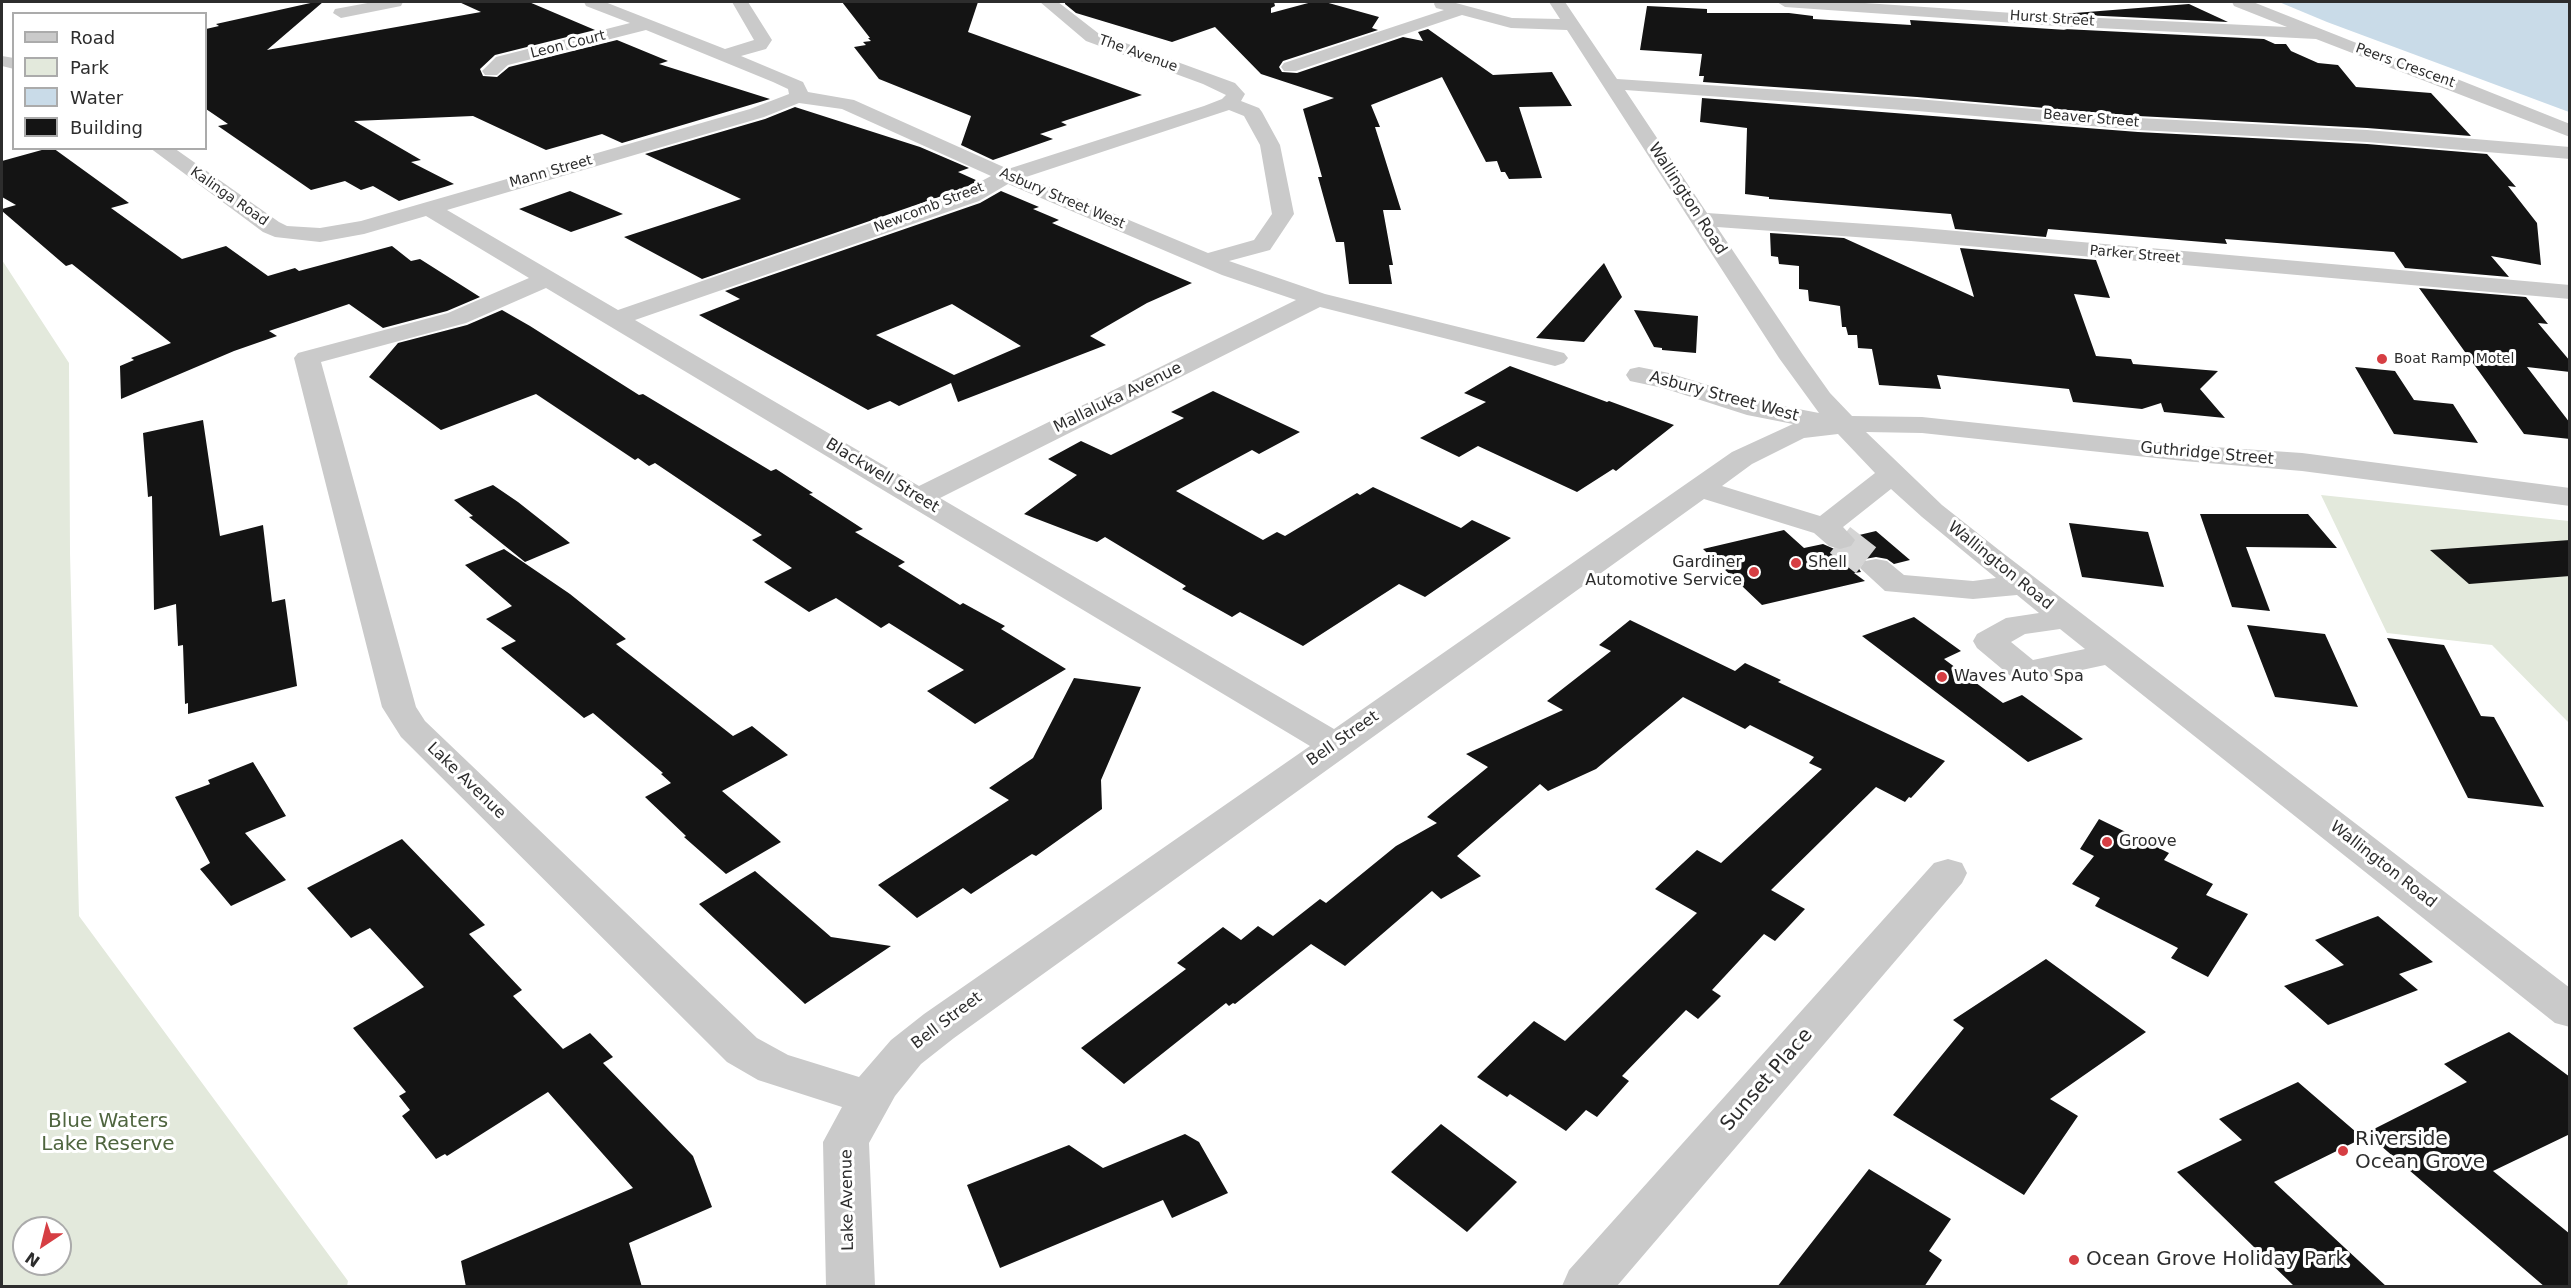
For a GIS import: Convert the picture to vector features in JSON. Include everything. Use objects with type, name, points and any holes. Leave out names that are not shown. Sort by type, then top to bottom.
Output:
[{"type":"street","points":[[340,13],[395,2]]},
{"type":"street","points":[[592,2],[796,86],[799,92],[797,97]]},
{"type":"street","points":[[725,55],[760,45],[763,40],[740,2]]},
{"type":"street","name":"The Avenue","points":[[1048,2],[1092,37],[1228,87],[1233,98]]},
{"type":"street","points":[[1434,2],[1511,22],[1564,13]]},
{"type":"street","name":"Hurst Street","points":[[1785,2],[2058,21],[2320,34]]},
{"type":"street","name":"Peers Crescent","points":[[2240,2],[2411,71],[2435,77],[2570,130]]},
{"type":"street","points":[[1290,67],[1462,9]]},
{"type":"street","name":"Wallington Road","points":[[1564,13],[1821,399],[1892,474],[1932,511],[2023,585],[2570,1011]]},
{"type":"street","name":"Leon Court","points":[[491,70],[502,61],[648,24]]},
{"type":"street","name":"Beaver Street","points":[[1613,84],[1917,105],[2138,124],[2367,136],[2570,153]]},
{"type":"street","name":"Asbury Street West","points":[[797,97],[847,104],[1007,176],[1207,260],[1317,298],[1556,358]]},
{"type":"street","name":"Mann Street","points":[[302,235],[341,232],[757,113],[797,97]]},
{"type":"street","points":[[1207,260],[1262,245],[1283,214],[1270,145],[1252,112],[1233,98]]},
{"type":"street","name":"Newcomb Street","points":[[618,318],[971,196],[1007,176],[1233,98]]},
{"type":"street","name":"Kalinga Road","points":[[163,150],[271,227],[283,232],[302,235]]},
{"type":"street","name":"Blackwell Street","points":[[428,207],[1335,745]]},
{"type":"street","name":"Parker Street","points":[[1700,219],[1911,234],[2570,292]]},
{"type":"street","name":"Lake Avenue","points":[[548,278],[457,318],[306,358],[399,707],[421,736],[742,1050],[774,1068],[870,1098],[846,1142],[850,1287]]},
{"type":"street","name":"Mallaluka Avenue","points":[[918,498],[1317,298]]},
{"type":"street","name":"Asbury Street West","points":[[1639,375],[1669,381],[1757,409],[1844,425]]},
{"type":"street","name":"Guthridge Street","points":[[1844,425],[1911,424],[2184,453],[2302,462],[2570,497]]},
{"type":"street","name":"Bell Street","points":[[870,1098],[879,1083],[906,1052],[939,1026],[1742,458],[1795,432],[1844,425]]},
{"type":"street","points":[[1700,488],[1833,533],[1892,474]]},
{"type":"street","points":[[1876,568],[1896,584],[1973,590],[2023,585]]},
{"type":"street","points":[[2065,618],[2017,625],[1989,641],[2026,672],[2112,654]]},
{"type":"street","name":"Sunset Place","points":[[1586,1287],[1948,873]]},
{"type":"green space","name":"Blue Waters Lake Reserve","points":[[2,260],[69,363],[70,553],[79,916],[348,1281],[347,1286],[2,1286]]},
{"type":"green space","points":[[2321,495],[2569,521],[2569,723],[2492,645],[2387,633]]},
{"type":"water","points":[[2279,2],[2569,2],[2569,112],[2327,22]]},
{"type":"building","points":[[323,2],[267,50],[481,12],[459,2],[529,2],[595,30],[495,55],[480,69],[483,76],[497,77],[509,67],[617,40],[668,61],[659,64],[770,99],[622,143],[602,134],[546,150],[473,116],[354,121],[421,160],[411,162],[454,184],[399,201],[373,186],[361,190],[345,181],[311,190],[218,126],[228,124],[207,110],[207,29],[219,26],[216,24]]},
{"type":"building","points":[[842,2],[978,2],[968,32],[1142,95],[1061,122],[1067,125],[1040,134],[1053,139],[993,160],[961,145],[971,116],[879,79],[854,47],[866,45],[863,42],[871,41],[868,38],[870,38]]},
{"type":"building","points":[[1065,2],[1274,2],[1275,6],[1271,8],[1271,13],[1312,2],[1325,2],[1379,17],[1372,28],[1378,30],[1283,61],[1279,67],[1282,72],[1297,73],[1403,37],[1423,41],[1418,32],[1428,29],[1493,75],[1552,72],[1572,106],[1519,107],[1542,178],[1509,179],[1505,172],[1501,172],[1497,161],[1486,162],[1442,77],[1371,105],[1380,127],[1375,127],[1401,210],[1383,210],[1393,265],[1389,265],[1392,284],[1349,284],[1344,242],[1336,242],[1318,177],[1322,177],[1303,109],[1334,98],[1261,74],[1215,27],[1172,42],[1076,13]]},
{"type":"building","points":[[2189,4],[2228,22],[2062,14]]},
{"type":"building","points":[[1647,6],[1707,9],[1707,13],[1789,13],[1813,16],[1813,19],[1911,25],[1910,20],[2264,39],[2275,44],[2286,44],[2291,51],[2318,63],[2338,65],[2356,87],[2431,93],[2471,136],[2138,116],[1703,82],[1704,76],[1699,76],[1702,54],[1640,50]]},
{"type":"building","points":[[1702,98],[2138,132],[2367,144],[2487,154],[2516,187],[2508,186],[2537,223],[2541,265],[2491,256],[2509,277],[2405,268],[2394,252],[2225,239],[2227,244],[2048,229],[2046,237],[1955,229],[1951,214],[1769,199],[1769,197],[1745,194],[1747,128],[1700,122]]},
{"type":"building","points":[[795,107],[920,147],[969,168],[958,172],[978,181],[962,189],[702,279],[624,237],[741,199],[645,154],[765,119]]},
{"type":"building","points":[[42,150],[56,150],[129,203],[111,208],[182,259],[226,246],[268,276],[295,268],[299,271],[392,246],[411,261],[420,259],[480,297],[447,311],[383,328],[349,304],[269,331],[277,336],[234,351],[121,399],[120,366],[134,360],[131,358],[171,343],[72,264],[66,266],[2,211],[2,209],[16,205],[2,197],[2,161]]},
{"type":"building","points":[[570,191],[623,214],[571,232],[519,209]]},
{"type":"building","points":[[1001,191],[1039,207],[1033,209],[1059,220],[1052,223],[1192,283],[1147,303],[1090,336],[1106,345],[958,402],[951,383],[899,406],[890,401],[868,410],[699,315],[740,299],[725,291],[980,203]],"holes":[[[952,304],[1021,346],[954,375],[876,335]]]},
{"type":"building","points":[[1770,233],[1844,238],[1974,297],[1960,248],[2096,260],[2110,298],[2074,294],[2096,356],[2131,359],[2133,364],[2218,371],[2200,389],[2225,418],[2164,412],[2161,403],[2142,409],[2073,402],[2069,389],[1937,375],[1941,389],[1879,385],[1872,349],[1858,348],[1857,335],[1848,335],[1846,327],[1842,327],[1840,306],[1809,301],[1808,290],[1799,289],[1799,266],[1779,264],[1778,257],[1771,256]]},
{"type":"building","points":[[1604,263],[1622,297],[1584,342],[1536,338]]},
{"type":"building","points":[[2419,288],[2526,297],[2548,324],[2538,323],[2570,361],[2570,372],[2527,367],[2570,423],[2570,439],[2524,434]]},
{"type":"building","points":[[502,310],[639,395],[643,394],[771,471],[776,469],[813,493],[809,494],[863,529],[855,532],[905,562],[898,566],[960,605],[963,603],[1005,626],[1001,629],[1066,669],[975,724],[927,691],[964,670],[889,623],[881,628],[836,598],[809,612],[764,582],[792,568],[752,540],[762,535],[655,463],[649,466],[638,458],[635,460],[536,394],[441,430],[369,377],[398,343],[467,325]]},
{"type":"building","points":[[1634,310],[1698,316],[1696,353],[1662,350],[1662,348],[1654,347]]},
{"type":"building","points":[[1510,366],[1674,425],[1616,471],[1613,469],[1577,492],[1478,446],[1459,457],[1420,438],[1486,402],[1464,393]]},
{"type":"building","points":[[2355,367],[2395,371],[2414,400],[2453,404],[2478,443],[2394,434]]},
{"type":"building","points":[[1213,391],[1300,432],[1259,454],[1252,450],[1176,491],[1263,540],[1277,532],[1285,536],[1357,493],[1360,495],[1373,487],[1461,528],[1472,520],[1511,538],[1425,597],[1399,584],[1303,646],[1240,612],[1232,617],[1182,589],[1186,586],[1105,537],[1097,542],[1024,514],[1077,475],[1048,459],[1081,441],[1111,455],[1184,418],[1171,412]]},
{"type":"building","points":[[203,420],[220,536],[263,525],[272,602],[285,599],[297,686],[188,714],[188,703],[185,704],[183,645],[178,646],[176,604],[154,610],[152,496],[148,497],[143,433]]},
{"type":"building","points":[[493,485],[570,543],[525,562],[469,517],[473,516],[454,500]]},
{"type":"building","points":[[2200,514],[2308,514],[2337,548],[2246,547],[2270,611],[2232,607]]},
{"type":"building","points":[[2069,523],[2148,532],[2164,587],[2082,577]]},
{"type":"building","points":[[1784,530],[1804,548],[1823,544],[1839,551],[1853,547],[1857,540],[1855,536],[1876,531],[1910,560],[1894,564],[1887,559],[1876,557],[1865,559],[1858,567],[1861,572],[1854,573],[1865,581],[1762,605],[1703,549]]},
{"type":"building","points":[[2570,540],[2570,576],[2469,584],[2430,550]]},
{"type":"building","points":[[504,549],[570,594],[626,639],[616,644],[733,736],[752,726],[788,755],[722,791],[781,842],[726,874],[684,837],[686,836],[645,797],[671,783],[661,774],[663,773],[593,713],[584,718],[501,648],[516,641],[486,619],[512,606],[465,565]]},
{"type":"building","name":"Waves Auto Spa","points":[[1914,617],[1961,651],[1944,659],[2003,703],[2022,695],[2083,739],[2028,762],[1862,636]]},
{"type":"building","points":[[1630,620],[1735,671],[1745,663],[1781,680],[1778,682],[1945,761],[1905,802],[1876,787],[1771,890],[1805,909],[1775,941],[1764,934],[1712,990],[1721,996],[1698,1019],[1686,1010],[1622,1076],[1629,1081],[1597,1117],[1586,1110],[1566,1131],[1510,1094],[1507,1097],[1477,1077],[1534,1021],[1565,1041],[1697,913],[1655,889],[1697,850],[1721,863],[1822,769],[1809,763],[1814,757],[1750,725],[1745,729],[1683,697],[1596,769],[1548,791],[1540,784],[1457,856],[1481,876],[1441,899],[1432,891],[1345,966],[1311,944],[1235,1004],[1229,1006],[1226,1003],[1124,1084],[1081,1048],[1186,969],[1177,963],[1223,927],[1241,940],[1258,926],[1273,936],[1320,899],[1326,903],[1396,846],[1437,823],[1427,817],[1488,767],[1466,754],[1563,710],[1547,701],[1611,651],[1599,645]]},
{"type":"building","points":[[2247,625],[2325,634],[2358,707],[2275,697]]},
{"type":"building","points":[[2387,638],[2444,645],[2481,716],[2494,717],[2544,807],[2468,798]]},
{"type":"building","points":[[1074,678],[1141,687],[1101,780],[1102,809],[1036,856],[1032,854],[971,894],[963,888],[917,918],[878,885],[1009,800],[989,788],[1033,758]]},
{"type":"building","points":[[253,762],[286,816],[245,833],[286,880],[231,906],[200,869],[210,863],[175,797],[210,784],[208,780]]},
{"type":"building","points":[[2099,819],[2169,853],[2164,860],[2213,884],[2206,895],[2248,914],[2208,977],[2171,958],[2178,948],[2095,906],[2100,898],[2072,884],[2094,856],[2080,849]]},
{"type":"building","points":[[402,839],[485,925],[469,934],[522,990],[513,996],[563,1049],[590,1033],[613,1057],[603,1063],[693,1156],[712,1207],[629,1243],[642,1287],[466,1287],[461,1261],[633,1188],[548,1092],[447,1156],[445,1154],[436,1159],[402,1116],[410,1110],[399,1096],[406,1092],[353,1028],[424,987],[370,928],[351,938],[307,888]]},
{"type":"building","points":[[755,871],[831,937],[891,946],[805,1004],[699,904]]},
{"type":"building","points":[[2378,916],[2433,962],[2399,974],[2418,990],[2328,1025],[2284,986],[2344,965],[2315,940]]},
{"type":"building","points":[[2046,959],[2146,1032],[2050,1099],[2078,1116],[2024,1195],[1893,1115],[1964,1028],[1953,1020]]},
{"type":"building","points":[[2509,1032],[2570,1077],[2570,1134],[2493,1171],[2570,1234],[2570,1287],[2545,1287],[2366,1133],[2467,1082],[2444,1064]]},
{"type":"building","points":[[2298,1082],[2363,1138],[2274,1182],[2387,1287],[2295,1287],[2177,1172],[2242,1140],[2219,1119]]},
{"type":"building","points":[[1441,1124],[1517,1182],[1467,1232],[1391,1172]]},
{"type":"building","points":[[1185,1134],[1199,1142],[1228,1193],[1172,1218],[1163,1200],[1000,1268],[967,1185],[1069,1145],[1103,1168]]},
{"type":"building","points":[[1869,1169],[1951,1219],[1929,1251],[1942,1260],[1924,1287],[1777,1287]]},
{"type":"tunnel","points":[[1840,540],[1876,568]]},
{"type":"place","name":"Boat Ramp Motel","points":[[2382,359]]},
{"type":"place","name":"Shell","points":[[1796,563]]},
{"type":"place","name":"Gardiner Automotive Service","points":[[1754,572]]},
{"type":"place","name":"Waves Auto Spa","points":[[1942,677]]},
{"type":"place","name":"Groove","points":[[2107,842]]},
{"type":"place","name":"Riverside Ocean Grove","points":[[2343,1151]]},
{"type":"place","name":"Ocean Grove Holiday Park","points":[[2074,1260]]}]
